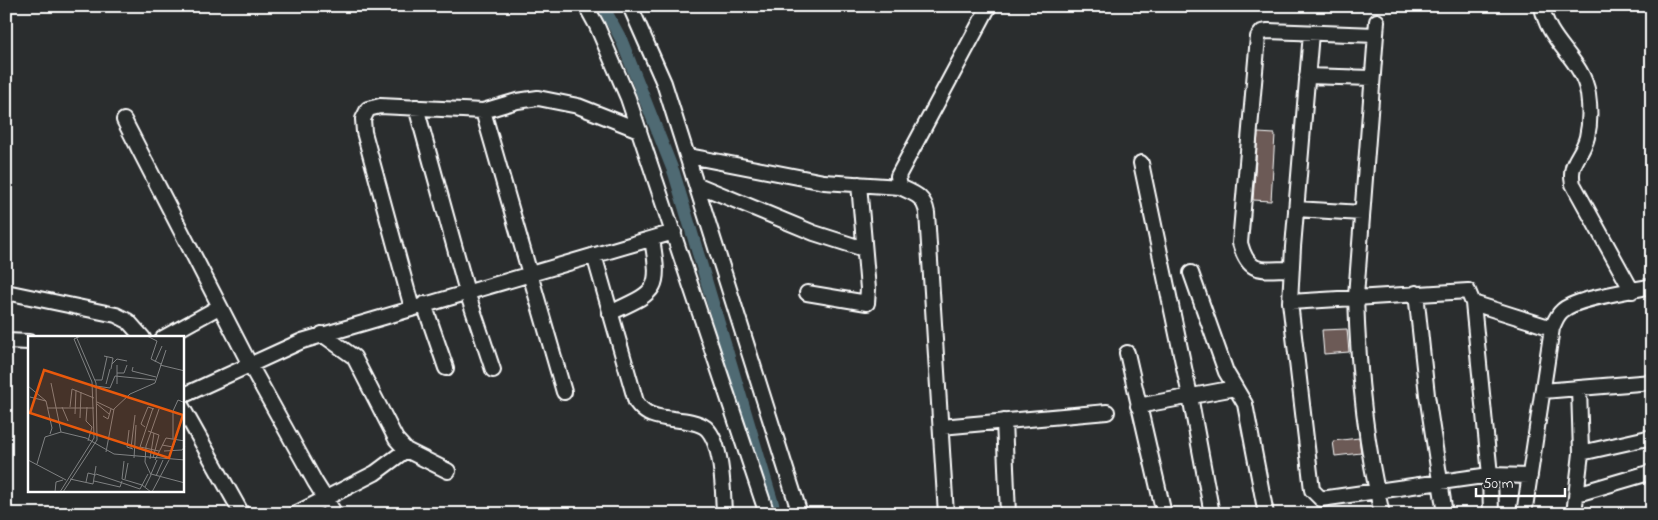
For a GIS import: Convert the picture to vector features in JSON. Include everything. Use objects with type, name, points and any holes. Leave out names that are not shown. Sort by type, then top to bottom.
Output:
[{"type":"street","points":[[586,6],[597,26],[628,98],[767,514]]},
{"type":"street","points":[[630,6],[664,83],[689,156],[800,514]]},
{"type":"street","points":[[900,187],[898,176],[989,6]]},
{"type":"street","points":[[1542,6],[1549,28],[1579,68],[1588,92],[1587,136],[1572,167],[1573,184],[1632,291]]},
{"type":"street","points":[[1377,20],[1356,296],[1358,348],[1371,462],[1382,514]]},
{"type":"street","points":[[1292,269],[1260,269],[1248,264],[1240,243],[1258,38],[1262,32],[1268,31],[1376,35]]},
{"type":"street","points":[[1311,34],[1290,302],[1312,490],[1321,499],[1490,475],[1530,476]]},
{"type":"street","points":[[1307,76],[1372,78]]},
{"type":"street","points":[[446,368],[418,306],[370,155],[363,119],[365,113],[372,106],[483,112],[523,100],[546,99],[578,106],[639,130]]},
{"type":"street","points":[[416,107],[467,292],[493,370]]},
{"type":"street","points":[[483,112],[564,392]]},
{"type":"street","points":[[124,120],[249,364],[335,514]]},
{"type":"street","points":[[689,156],[824,182],[900,187],[920,197],[925,202],[946,514]]},
{"type":"street","points":[[1141,164],[1190,396],[1212,514]]},
{"type":"street","points":[[807,294],[867,303],[868,290],[859,184]]},
{"type":"street","points":[[698,185],[814,233],[864,249]]},
{"type":"street","points":[[1296,209],[1362,213]]},
{"type":"street","points":[[184,395],[249,364],[322,334],[674,232]]},
{"type":"street","points":[[610,313],[648,294],[655,285],[656,266],[652,239]]},
{"type":"street","points":[[594,255],[636,402],[641,410],[651,416],[696,423],[705,428],[713,437],[717,449],[724,514]]},
{"type":"street","points":[[1191,273],[1226,372],[1245,404],[1266,514]]},
{"type":"street","points":[[1524,514],[1552,328],[1562,310],[1575,303],[1652,286]]},
{"type":"street","points":[[1290,302],[1356,296],[1468,291],[1474,303],[1490,475],[1491,514]]},
{"type":"street","points":[[6,292],[116,315],[128,321],[141,335]]},
{"type":"street","points":[[1416,293],[1439,483],[1445,514]]},
{"type":"street","points":[[1474,303],[1552,328]]},
{"type":"street","points":[[167,336],[219,307]]},
{"type":"street","points":[[322,334],[354,357],[389,425],[406,450],[448,471]]},
{"type":"street","points":[[6,341],[28,342]]},
{"type":"street","points":[[1127,353],[1164,514]]},
{"type":"street","points":[[1543,390],[1652,382]]},
{"type":"street","points":[[1138,406],[1235,388]]},
{"type":"street","points":[[1574,514],[1578,494],[1581,453],[1578,388]]},
{"type":"street","points":[[184,411],[242,514]]},
{"type":"street","points":[[941,427],[1107,412]]},
{"type":"street","points":[[1004,421],[1008,514]]},
{"type":"street","points":[[1581,453],[1652,437]]},
{"type":"street","points":[[295,514],[375,473],[406,450]]},
{"type":"street","points":[[1578,494],[1631,480],[1652,472]]},
{"type":"building","points":[[1258,133],[1275,134],[1271,201],[1253,200]]},
{"type":"building","points":[[1347,329],[1349,352],[1324,354],[1322,330]]},
{"type":"building","points":[[1359,438],[1361,453],[1335,456],[1333,441]]},
{"type":"waterway","points":[[603,6],[621,39],[674,173],[776,514]]}]
